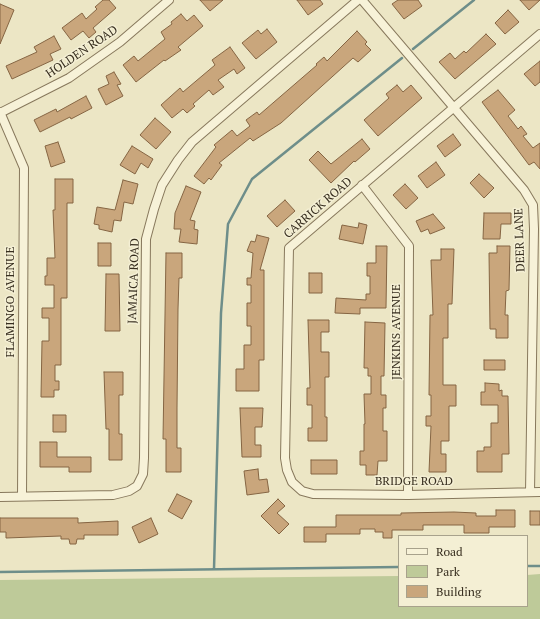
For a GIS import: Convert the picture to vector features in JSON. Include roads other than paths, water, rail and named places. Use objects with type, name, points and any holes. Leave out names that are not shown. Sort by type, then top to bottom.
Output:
[{"type":"street","name":"HOLDEN ROAD","points":[[0,113],[69,78],[120,42],[169,0]]},
{"type":"street","name":"JAMAICA ROAD","points":[[0,497],[113,495],[129,491],[137,486],[142,474],[144,458],[146,239],[162,185],[192,142],[358,0]]},
{"type":"street","name":"DEER LANE","points":[[362,0],[524,190],[533,205],[534,229],[530,492]]},
{"type":"street","name":"CARRICK ROAD","points":[[292,482],[287,470],[285,458],[289,248],[540,34]]},
{"type":"street","name":"FLAMINGO AVENUE","points":[[0,113],[24,168],[22,496]]},
{"type":"street","name":"JENKINS AVENUE","points":[[362,185],[409,246],[408,495]]},
{"type":"street","name":"BRIDGE ROAD","points":[[292,482],[302,491],[313,494],[408,495],[540,492]]},
{"type":"waterway","points":[[413,49],[474,0]]},
{"type":"waterway","points":[[214,569],[221,313],[228,224],[252,179],[402,58]]},
{"type":"waterway","points":[[528,566],[540,566]]},
{"type":"waterway","points":[[0,572],[398,567]]}]
